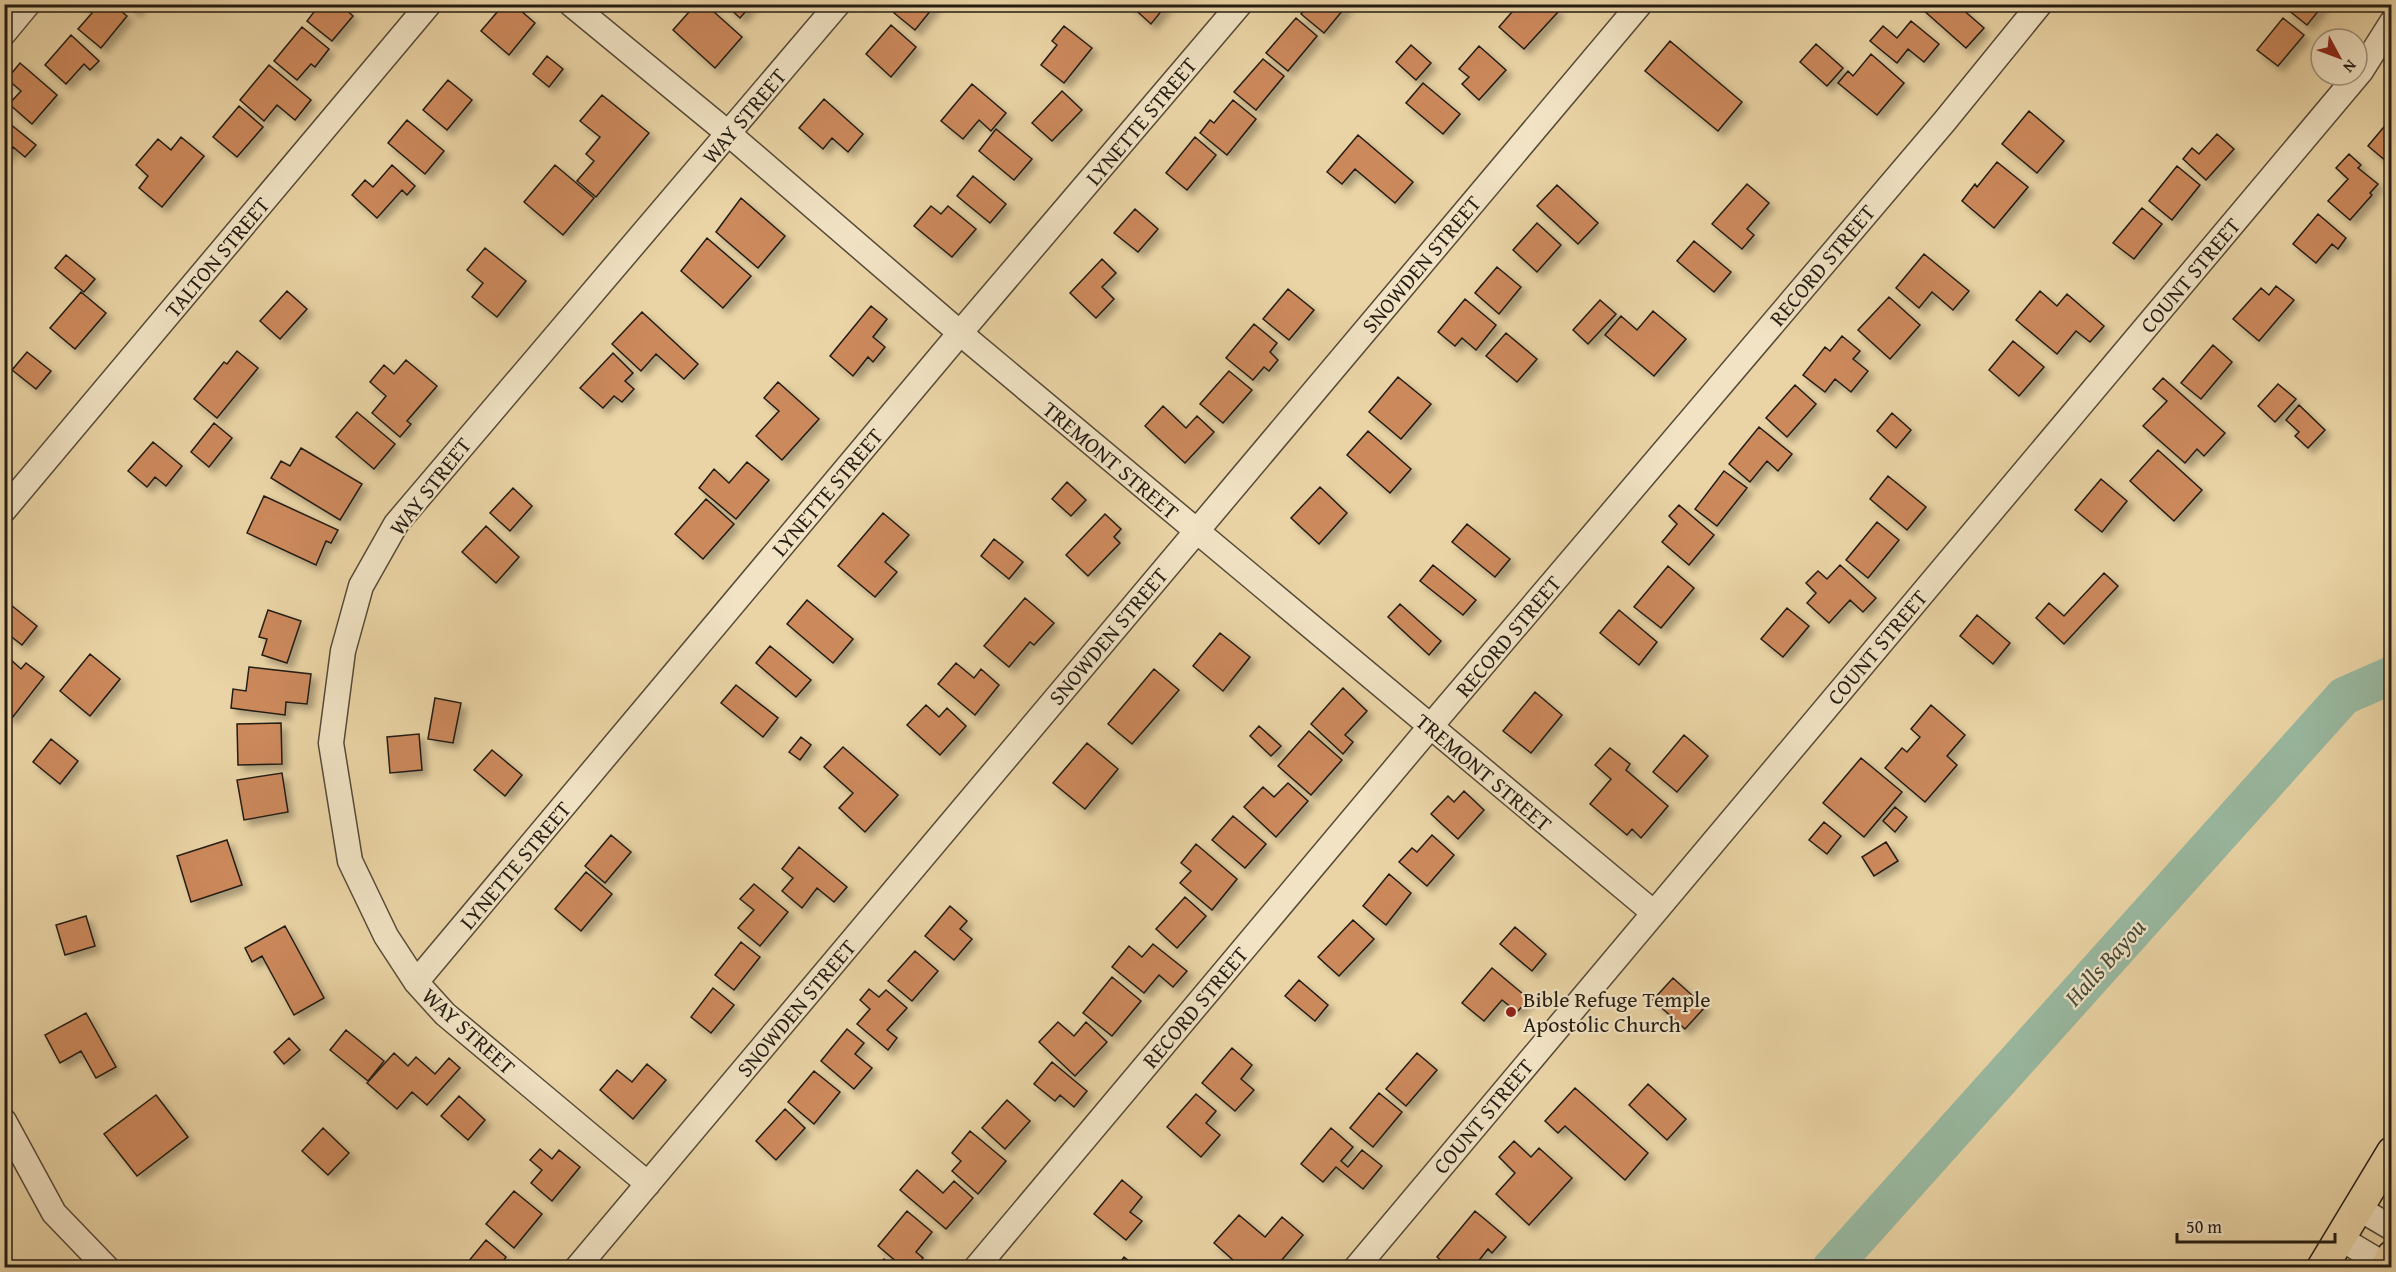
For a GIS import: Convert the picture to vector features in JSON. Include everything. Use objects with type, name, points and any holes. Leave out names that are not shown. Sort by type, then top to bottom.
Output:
[{"type":"main road","points":[[2322,1268],[2391,1152]]},
{"type":"street","points":[[4,33],[28,4]]},
{"type":"street","name":"TALTON STREET","points":[[4,510],[429,4]]},
{"type":"street","name":"TREMONT STREET","points":[[571,4],[729,134],[960,333],[1654,913]]},
{"type":"street","name":"WAY STREET","points":[[648,1184],[445,1014],[416,982],[386,936],[350,861],[332,743],[343,651],[362,586],[396,524],[409,507],[838,4]]},
{"type":"street","name":"LYNETTE STREET","points":[[416,982],[960,333],[1240,4]]},
{"type":"street","name":"SNOWDEN STREET","points":[[577,1268],[1640,4]]},
{"type":"street","name":"RECORD STREET","points":[[976,1268],[1430,727],[1944,122],[2040,4]]},
{"type":"street","name":"COUNT STREET","points":[[1356,1268],[2361,71],[2391,22]]},
{"type":"street","points":[[4,1122],[54,1213],[106,1268]]},
{"type":"street","points":[[2358,1208],[2391,1228]]},
{"type":"street","points":[[2340,1238],[2388,1264]]},
{"type":"building","points":[[81,4],[112,4],[127,16],[101,48],[78,29],[92,13]]},
{"type":"building","points":[[126,4],[141,4],[135,12]]},
{"type":"building","points":[[320,4],[340,4],[353,16],[332,41],[307,21]]},
{"type":"building","points":[[504,4],[513,4],[535,23],[509,55],[481,31]]},
{"type":"building","points":[[696,4],[705,4],[742,37],[715,68],[673,30]]},
{"type":"building","points":[[725,4],[752,4],[740,18]]},
{"type":"building","points":[[901,4],[936,4],[915,30],[894,13]]},
{"type":"building","points":[[1129,4],[1167,4],[1151,24]]},
{"type":"building","points":[[1309,4],[1348,4],[1324,33],[1301,14]]},
{"type":"building","points":[[1519,4],[1550,4],[1558,12],[1524,49],[1499,27]]},
{"type":"building","points":[[1926,4],[1964,4],[1961,8],[1984,28],[1966,48],[1922,9]]},
{"type":"building","points":[[2290,4],[2324,4],[2307,25],[2287,9]]},
{"type":"building","points":[[1296,18],[1317,36],[1288,71],[1266,53]]},
{"type":"building","points":[[2283,18],[2304,35],[2278,66],[2257,50]]},
{"type":"building","points":[[1911,21],[1939,44],[1924,62],[1908,49],[1897,63],[1870,41],[1883,26],[1897,38]]},
{"type":"building","points":[[891,25],[916,47],[891,77],[866,54]]},
{"type":"building","points":[[1064,26],[1092,48],[1064,83],[1041,65],[1057,45],[1052,41]]},
{"type":"building","points":[[302,27],[329,49],[315,67],[311,64],[297,80],[274,61]]},
{"type":"building","points":[[71,35],[99,61],[90,70],[84,64],[66,84],[45,65]]},
{"type":"building","points":[[1670,41],[1742,102],[1718,131],[1645,71]]},
{"type":"building","points":[[1816,44],[1843,68],[1827,86],[1800,62]]},
{"type":"building","points":[[1411,45],[1431,63],[1416,80],[1396,62]]},
{"type":"building","points":[[1479,46],[1506,70],[1479,100],[1462,84],[1469,77],[1459,69]]},
{"type":"building","points":[[1871,54],[1904,83],[1877,115],[1838,83],[1848,71],[1853,76]]},
{"type":"building","points":[[547,56],[563,69],[549,87],[533,74]]},
{"type":"building","points":[[1263,59],[1284,76],[1256,110],[1234,92]]},
{"type":"building","points":[[20,63],[57,95],[32,124],[9,104],[21,91],[7,79]]},
{"type":"building","points":[[269,65],[311,100],[295,120],[277,105],[264,121],[240,100]]},
{"type":"building","points":[[448,80],[472,100],[447,130],[423,110]]},
{"type":"building","points":[[1423,83],[1460,114],[1443,134],[1406,103]]},
{"type":"building","points":[[972,84],[1006,113],[991,131],[979,120],[963,139],[941,121]]},
{"type":"building","points":[[1062,91],[1082,110],[1052,141],[1032,123]]},
{"type":"building","points":[[602,95],[649,133],[596,197],[577,181],[594,161],[586,154],[600,137],[580,121]]},
{"type":"building","points":[[824,99],[863,134],[848,152],[832,138],[823,149],[799,128]]},
{"type":"building","points":[[1233,100],[1256,119],[1227,155],[1200,133],[1210,120],[1214,123]]},
{"type":"building","points":[[239,106],[263,127],[237,157],[213,137]]},
{"type":"building","points":[[2029,111],[2064,141],[2037,173],[2002,144]]},
{"type":"building","points":[[4,119],[36,145],[25,157],[13,147],[4,158]]},
{"type":"building","points":[[407,120],[444,151],[425,174],[388,143]]},
{"type":"building","points":[[2388,122],[2392,125],[2392,166],[2368,146]]},
{"type":"building","points":[[996,129],[1032,159],[1014,180],[979,151]]},
{"type":"building","points":[[2217,134],[2234,149],[2206,180],[2183,159],[2192,148],[2199,154]]},
{"type":"building","points":[[1358,135],[1413,182],[1395,203],[1355,169],[1342,184],[1327,172]]},
{"type":"building","points":[[181,137],[204,156],[162,207],[139,188],[148,176],[136,165],[158,139],[171,150]]},
{"type":"building","points":[[1195,137],[1216,155],[1187,190],[1166,173]]},
{"type":"building","points":[[2349,154],[2361,165],[2358,168],[2378,184],[2370,193],[2372,195],[2350,220],[2328,201],[2348,179],[2336,168]]},
{"type":"building","points":[[1997,162],[2028,187],[1994,228],[1962,201],[1975,184],[1977,187]]},
{"type":"building","points":[[392,165],[415,186],[407,195],[402,190],[377,218],[352,195],[365,180],[373,187]]},
{"type":"building","points":[[555,165],[594,198],[563,235],[524,202]]},
{"type":"building","points":[[2177,166],[2200,185],[2172,220],[2149,201]]},
{"type":"building","points":[[973,176],[1006,204],[990,223],[957,196]]},
{"type":"building","points":[[1747,184],[1769,203],[1747,229],[1754,235],[1742,249],[1712,224]]},
{"type":"building","points":[[1557,185],[1598,223],[1578,244],[1537,206]]},
{"type":"building","points":[[741,198],[785,236],[758,268],[716,232]]},
{"type":"building","points":[[931,206],[941,214],[948,206],[976,229],[952,257],[914,226]]},
{"type":"building","points":[[2142,208],[2162,224],[2134,259],[2113,243]]},
{"type":"building","points":[[1135,209],[1158,229],[1138,252],[1114,233]]},
{"type":"building","points":[[2318,214],[2346,238],[2338,249],[2332,244],[2316,263],[2293,244]]},
{"type":"building","points":[[1537,223],[1561,245],[1537,272],[1513,250]]},
{"type":"building","points":[[707,238],[751,276],[723,308],[681,271]]},
{"type":"building","points":[[1694,241],[1731,272],[1714,292],[1677,261]]},
{"type":"building","points":[[485,248],[526,281],[497,317],[472,297],[483,283],[467,270]]},
{"type":"building","points":[[1924,254],[1969,291],[1953,310],[1932,292],[1919,308],[1896,288]]},
{"type":"building","points":[[66,255],[95,279],[84,292],[55,268]]},
{"type":"building","points":[[1102,259],[1116,273],[1102,287],[1114,299],[1096,318],[1070,293]]},
{"type":"building","points":[[1497,267],[1521,287],[1499,314],[1475,293]]},
{"type":"building","points":[[2276,286],[2294,300],[2259,341],[2233,319],[2261,288],[2269,295]]},
{"type":"building","points":[[1288,289],[1314,310],[1289,340],[1263,319]]},
{"type":"building","points":[[287,291],[307,309],[280,339],[260,321]]},
{"type":"building","points":[[2040,291],[2057,306],[2067,294],[2104,326],[2090,342],[2076,331],[2057,354],[2016,320]]},
{"type":"building","points":[[81,292],[106,313],[75,349],[50,328]]},
{"type":"building","points":[[1889,297],[1920,325],[1890,359],[1858,330]]},
{"type":"building","points":[[1465,299],[1496,325],[1476,350],[1462,338],[1455,346],[1438,332]]},
{"type":"building","points":[[1600,300],[1616,314],[1588,344],[1573,330]]},
{"type":"building","points":[[871,306],[887,319],[873,337],[885,347],[873,362],[868,357],[853,376],[830,356]]},
{"type":"building","points":[[1653,311],[1686,339],[1654,376],[1605,335],[1621,316],[1637,330]]},
{"type":"building","points":[[642,312],[698,364],[684,379],[656,354],[641,371],[612,344]]},
{"type":"building","points":[[1254,324],[1277,343],[1270,352],[1278,360],[1269,371],[1264,367],[1253,380],[1226,358]]},
{"type":"building","points":[[1506,333],[1537,359],[1517,382],[1486,356]]},
{"type":"building","points":[[1842,336],[1860,351],[1853,359],[1868,371],[1851,392],[1835,379],[1825,392],[1803,375],[1825,347],[1830,351]]},
{"type":"building","points":[[2013,341],[2044,367],[2019,396],[1989,370]]},
{"type":"building","points":[[2213,345],[2232,362],[2201,399],[2181,383]]},
{"type":"building","points":[[237,351],[258,368],[217,418],[194,399],[224,362],[227,364]]},
{"type":"building","points":[[27,352],[51,371],[36,389],[12,370]]},
{"type":"building","points":[[613,353],[633,373],[625,381],[634,389],[622,402],[614,396],[603,408],[580,388]]},
{"type":"building","points":[[406,360],[437,386],[407,421],[411,424],[400,437],[372,413],[386,396],[370,382],[384,365],[394,374]]},
{"type":"building","points":[[1229,371],[1252,390],[1223,423],[1200,404]]},
{"type":"building","points":[[1398,377],[1431,404],[1401,439],[1369,412]]},
{"type":"building","points":[[2163,378],[2225,433],[2204,456],[2197,449],[2185,463],[2143,426],[2167,401],[2153,389]]},
{"type":"building","points":[[778,382],[819,419],[782,460],[756,436],[779,411],[764,398]]},
{"type":"building","points":[[2278,384],[2296,399],[2275,422],[2258,406]]},
{"type":"building","points":[[1795,385],[1816,404],[1787,437],[1766,418]]},
{"type":"building","points":[[2299,405],[2325,430],[2308,448],[2295,436],[2299,432],[2286,420]]},
{"type":"building","points":[[1163,406],[1186,428],[1197,416],[1214,432],[1185,463],[1145,426]]},
{"type":"building","points":[[357,412],[395,444],[374,469],[336,437]]},
{"type":"building","points":[[1892,413],[1911,430],[1896,448],[1877,431]]},
{"type":"building","points":[[214,423],[232,438],[209,467],[191,452]]},
{"type":"building","points":[[1759,427],[1792,454],[1778,471],[1767,461],[1750,482],[1729,464]]},
{"type":"building","points":[[1368,431],[1411,469],[1390,493],[1347,455]]},
{"type":"building","points":[[153,442],[182,466],[166,486],[155,477],[147,487],[128,471]]},
{"type":"building","points":[[301,448],[362,484],[340,520],[271,478],[281,461],[290,466]]},
{"type":"building","points":[[2158,450],[2202,490],[2174,521],[2130,481]]},
{"type":"building","points":[[747,462],[769,480],[736,519],[699,488],[714,469],[729,483]]},
{"type":"building","points":[[1724,471],[1747,488],[1717,526],[1695,509]]},
{"type":"building","points":[[1888,476],[1926,507],[1907,530],[1870,499]]},
{"type":"building","points":[[2101,479],[2127,501],[2102,532],[2075,510]]},
{"type":"building","points":[[1067,482],[1086,500],[1071,516],[1052,499]]},
{"type":"building","points":[[1320,487],[1347,513],[1319,544],[1291,518]]},
{"type":"building","points":[[513,488],[532,506],[510,531],[490,513]]},
{"type":"building","points":[[264,496],[338,530],[331,543],[326,541],[316,565],[247,533]]},
{"type":"building","points":[[706,499],[734,524],[703,559],[675,534]]},
{"type":"building","points":[[1679,505],[1714,535],[1689,565],[1662,542],[1677,524],[1669,516]]},
{"type":"building","points":[[883,513],[909,535],[885,562],[897,572],[875,597],[838,566]]},
{"type":"building","points":[[1105,514],[1121,529],[1114,537],[1120,543],[1088,576],[1066,555]]},
{"type":"building","points":[[1877,522],[1899,540],[1868,578],[1846,560]]},
{"type":"building","points":[[1467,524],[1510,559],[1495,577],[1452,542]]},
{"type":"building","points":[[486,526],[519,557],[496,583],[462,552]]},
{"type":"building","points":[[994,539],[1023,562],[1009,579],[981,556]]},
{"type":"building","points":[[1433,565],[1476,600],[1463,615],[1420,581]]},
{"type":"building","points":[[1840,565],[1876,598],[1863,612],[1850,600],[1829,623],[1807,603],[1816,593],[1806,583],[1818,571],[1827,579]]},
{"type":"building","points":[[1668,566],[1694,588],[1661,628],[1634,607]]},
{"type":"building","points":[[2104,573],[2118,586],[2064,644],[2036,618],[2049,603],[2064,616]]},
{"type":"building","points":[[1025,598],[1054,623],[1034,645],[1030,642],[1009,667],[984,646]]},
{"type":"building","points":[[807,600],[853,639],[833,663],[787,624]]},
{"type":"building","points":[[6,601],[37,626],[22,645],[4,631]]},
{"type":"building","points":[[1400,604],[1441,641],[1429,655],[1388,617]]},
{"type":"building","points":[[1787,608],[1809,626],[1783,657],[1761,639]]},
{"type":"building","points":[[268,610],[301,621],[287,663],[262,655],[267,639],[259,637]]},
{"type":"building","points":[[1619,610],[1657,642],[1639,665],[1600,633]]},
{"type":"building","points":[[1977,615],[2010,643],[1993,664],[1960,636]]},
{"type":"building","points":[[1220,633],[1250,657],[1223,691],[1193,666]]},
{"type":"building","points":[[770,646],[811,680],[796,697],[756,663]]},
{"type":"building","points":[[90,654],[120,679],[90,716],[60,691]]},
{"type":"building","points":[[10,659],[21,669],[26,663],[44,677],[12,718],[4,712],[4,666]]},
{"type":"building","points":[[956,663],[974,678],[981,669],[999,685],[975,715],[938,684]]},
{"type":"building","points":[[249,667],[311,674],[307,704],[286,702],[285,715],[231,708],[233,689],[246,691]]},
{"type":"building","points":[[1154,669],[1179,690],[1132,744],[1108,724]]},
{"type":"building","points":[[736,685],[778,718],[763,737],[721,703]]},
{"type":"building","points":[[1343,688],[1367,711],[1345,735],[1353,742],[1343,754],[1311,724]]},
{"type":"building","points":[[1535,692],[1562,715],[1531,753],[1503,731]]},
{"type":"building","points":[[435,698],[461,703],[453,743],[428,739]]},
{"type":"building","points":[[926,705],[939,717],[947,708],[966,726],[940,755],[907,725]]},
{"type":"building","points":[[1931,705],[1965,735],[1947,756],[1957,765],[1925,802],[1885,768],[1902,748],[1907,752],[1920,737],[1911,729]]},
{"type":"building","points":[[281,723],[282,764],[238,765],[237,724]]},
{"type":"building","points":[[1259,726],[1281,746],[1271,756],[1250,736]]},
{"type":"building","points":[[1309,731],[1342,760],[1311,795],[1278,766]]},
{"type":"building","points":[[419,734],[422,770],[390,773],[387,737]]},
{"type":"building","points":[[1684,735],[1708,756],[1677,792],[1653,772]]},
{"type":"building","points":[[801,737],[811,745],[800,760],[789,752]]},
{"type":"building","points":[[51,739],[78,761],[60,784],[33,762]]},
{"type":"building","points":[[1087,743],[1118,769],[1085,809],[1053,783]]},
{"type":"building","points":[[843,747],[898,795],[865,832],[839,808],[853,793],[824,767]]},
{"type":"building","points":[[1610,748],[1630,764],[1626,770],[1668,806],[1641,838],[1632,829],[1627,835],[1590,804],[1611,779],[1595,765]]},
{"type":"building","points":[[492,750],[522,775],[505,796],[474,770]]},
{"type":"building","points":[[1861,758],[1902,792],[1864,837],[1823,803]]},
{"type":"building","points":[[282,773],[288,812],[244,820],[237,780]]},
{"type":"building","points":[[1288,783],[1308,801],[1276,837],[1244,807],[1263,787],[1274,797]]},
{"type":"building","points":[[1464,791],[1484,810],[1458,839],[1431,814],[1448,796],[1454,802]]},
{"type":"building","points":[[1895,807],[1907,817],[1895,832],[1883,821]]},
{"type":"building","points":[[1233,816],[1266,844],[1245,868],[1212,840]]},
{"type":"building","points":[[1824,822],[1841,836],[1827,854],[1809,840]]},
{"type":"building","points":[[611,835],[631,852],[605,883],[585,866]]},
{"type":"building","points":[[1432,835],[1454,855],[1427,886],[1399,862],[1412,848],[1417,852]]},
{"type":"building","points":[[227,840],[242,885],[191,902],[177,856]]},
{"type":"building","points":[[1886,842],[1898,861],[1874,876],[1862,857]]},
{"type":"building","points":[[1196,844],[1237,879],[1212,910],[1180,883],[1191,871],[1181,863]]},
{"type":"building","points":[[799,847],[847,887],[834,902],[817,888],[802,908],[782,891],[793,878],[782,869]]},
{"type":"building","points":[[586,872],[612,894],[581,931],[555,909]]},
{"type":"building","points":[[1389,874],[1411,893],[1386,925],[1363,906]]},
{"type":"building","points":[[754,884],[788,912],[760,946],[738,928],[754,910],[740,899]]},
{"type":"building","points":[[1185,897],[1206,916],[1177,948],[1156,929]]},
{"type":"building","points":[[950,906],[967,921],[960,929],[972,939],[954,960],[925,936]]},
{"type":"building","points":[[86,916],[95,946],[65,955],[56,925]]},
{"type":"building","points":[[1353,920],[1374,939],[1339,976],[1318,957]]},
{"type":"building","points":[[285,926],[324,998],[294,1015],[262,956],[252,962],[245,948]]},
{"type":"building","points":[[1515,927],[1546,954],[1532,971],[1500,944]]},
{"type":"building","points":[[741,942],[760,957],[734,990],[715,975]]},
{"type":"building","points":[[1153,944],[1187,971],[1173,987],[1159,975],[1144,993],[1112,967],[1129,946],[1142,957]]},
{"type":"building","points":[[915,951],[938,971],[912,1001],[888,981]]},
{"type":"building","points":[[1492,968],[1529,999],[1517,1012],[1502,1000],[1484,1021],[1462,1003]]},
{"type":"building","points":[[1112,977],[1141,1001],[1112,1036],[1083,1013]]},
{"type":"building","points":[[1673,978],[1705,1007],[1685,1029],[1653,1000]]},
{"type":"building","points":[[1299,980],[1328,1005],[1315,1021],[1285,996]]},
{"type":"building","points":[[713,988],[734,1005],[711,1033],[691,1017]]},
{"type":"building","points":[[869,989],[879,997],[886,990],[907,1008],[887,1030],[897,1038],[888,1050],[857,1024],[870,1009],[860,1000]]},
{"type":"building","points":[[86,1013],[116,1067],[96,1078],[81,1051],[60,1063],[45,1035]]},
{"type":"building","points":[[1058,1022],[1074,1036],[1086,1022],[1107,1042],[1075,1076],[1039,1042]]},
{"type":"building","points":[[847,1029],[864,1043],[855,1054],[872,1068],[854,1089],[821,1061]]},
{"type":"building","points":[[346,1030],[384,1061],[368,1081],[330,1050]]},
{"type":"building","points":[[289,1038],[300,1050],[284,1064],[274,1052]]},
{"type":"building","points":[[1232,1048],[1252,1065],[1241,1079],[1254,1090],[1235,1111],[1202,1083]]},
{"type":"building","points":[[394,1053],[408,1066],[416,1057],[435,1074],[449,1058],[460,1068],[427,1105],[412,1092],[397,1109],[367,1083]]},
{"type":"building","points":[[1417,1053],[1437,1070],[1406,1106],[1386,1089]]},
{"type":"building","points":[[1052,1062],[1087,1091],[1074,1107],[1060,1095],[1055,1101],[1034,1084]]},
{"type":"building","points":[[647,1064],[666,1080],[633,1119],[600,1090],[617,1070],[632,1082]]},
{"type":"building","points":[[814,1071],[840,1092],[814,1124],[788,1102]]},
{"type":"building","points":[[1648,1084],[1686,1119],[1667,1140],[1629,1105]]},
{"type":"building","points":[[1575,1088],[1648,1153],[1625,1180],[1565,1126],[1558,1133],[1545,1121]]},
{"type":"building","points":[[1379,1093],[1402,1112],[1373,1147],[1350,1128]]},
{"type":"building","points":[[1196,1094],[1216,1111],[1206,1123],[1220,1135],[1201,1157],[1167,1127]]},
{"type":"building","points":[[156,1095],[188,1137],[137,1176],[104,1134]]},
{"type":"building","points":[[459,1096],[485,1120],[468,1140],[441,1116]]},
{"type":"building","points":[[1007,1100],[1030,1121],[1005,1149],[982,1128]]},
{"type":"building","points":[[785,1109],[805,1128],[776,1160],[756,1141]]},
{"type":"building","points":[[323,1128],[349,1153],[328,1175],[302,1151]]},
{"type":"building","points":[[1331,1128],[1353,1147],[1341,1161],[1348,1167],[1362,1150],[1382,1166],[1363,1189],[1336,1167],[1323,1182],[1301,1164]]},
{"type":"building","points":[[970,1131],[1006,1161],[978,1194],[952,1171],[961,1161],[952,1153]]},
{"type":"building","points":[[1514,1141],[1531,1157],[1539,1148],[1572,1178],[1529,1225],[1496,1194],[1515,1173],[1499,1157]]},
{"type":"building","points":[[540,1149],[552,1159],[559,1150],[580,1167],[552,1201],[531,1183],[542,1170],[530,1160]]},
{"type":"building","points":[[917,1170],[943,1193],[954,1181],[973,1198],[946,1229],[900,1190]]},
{"type":"building","points":[[1122,1180],[1142,1197],[1130,1212],[1142,1221],[1126,1240],[1094,1214]]},
{"type":"building","points":[[514,1191],[542,1214],[514,1248],[486,1224]]},
{"type":"building","points":[[907,1211],[932,1232],[916,1252],[923,1258],[916,1268],[904,1268],[878,1246]]},
{"type":"building","points":[[1475,1211],[1506,1237],[1492,1253],[1488,1249],[1473,1268],[1450,1268],[1437,1257]]},
{"type":"building","points":[[1239,1215],[1265,1237],[1282,1217],[1303,1235],[1275,1268],[1242,1268],[1214,1243]]},
{"type":"building","points":[[486,1240],[506,1257],[498,1268],[463,1268]]},
{"type":"building","points":[[1124,1257],[1138,1268],[1116,1268]]},
{"type":"building","points":[[884,1259],[894,1268],[877,1268]]},
{"type":"waterway","name":"Halls Bayou","points":[[1831,1268],[2344,696],[2392,675]]},
{"type":"place","name":"Bible Refuge Temple Apostolic Church","points":[[1511,1012]]}]
